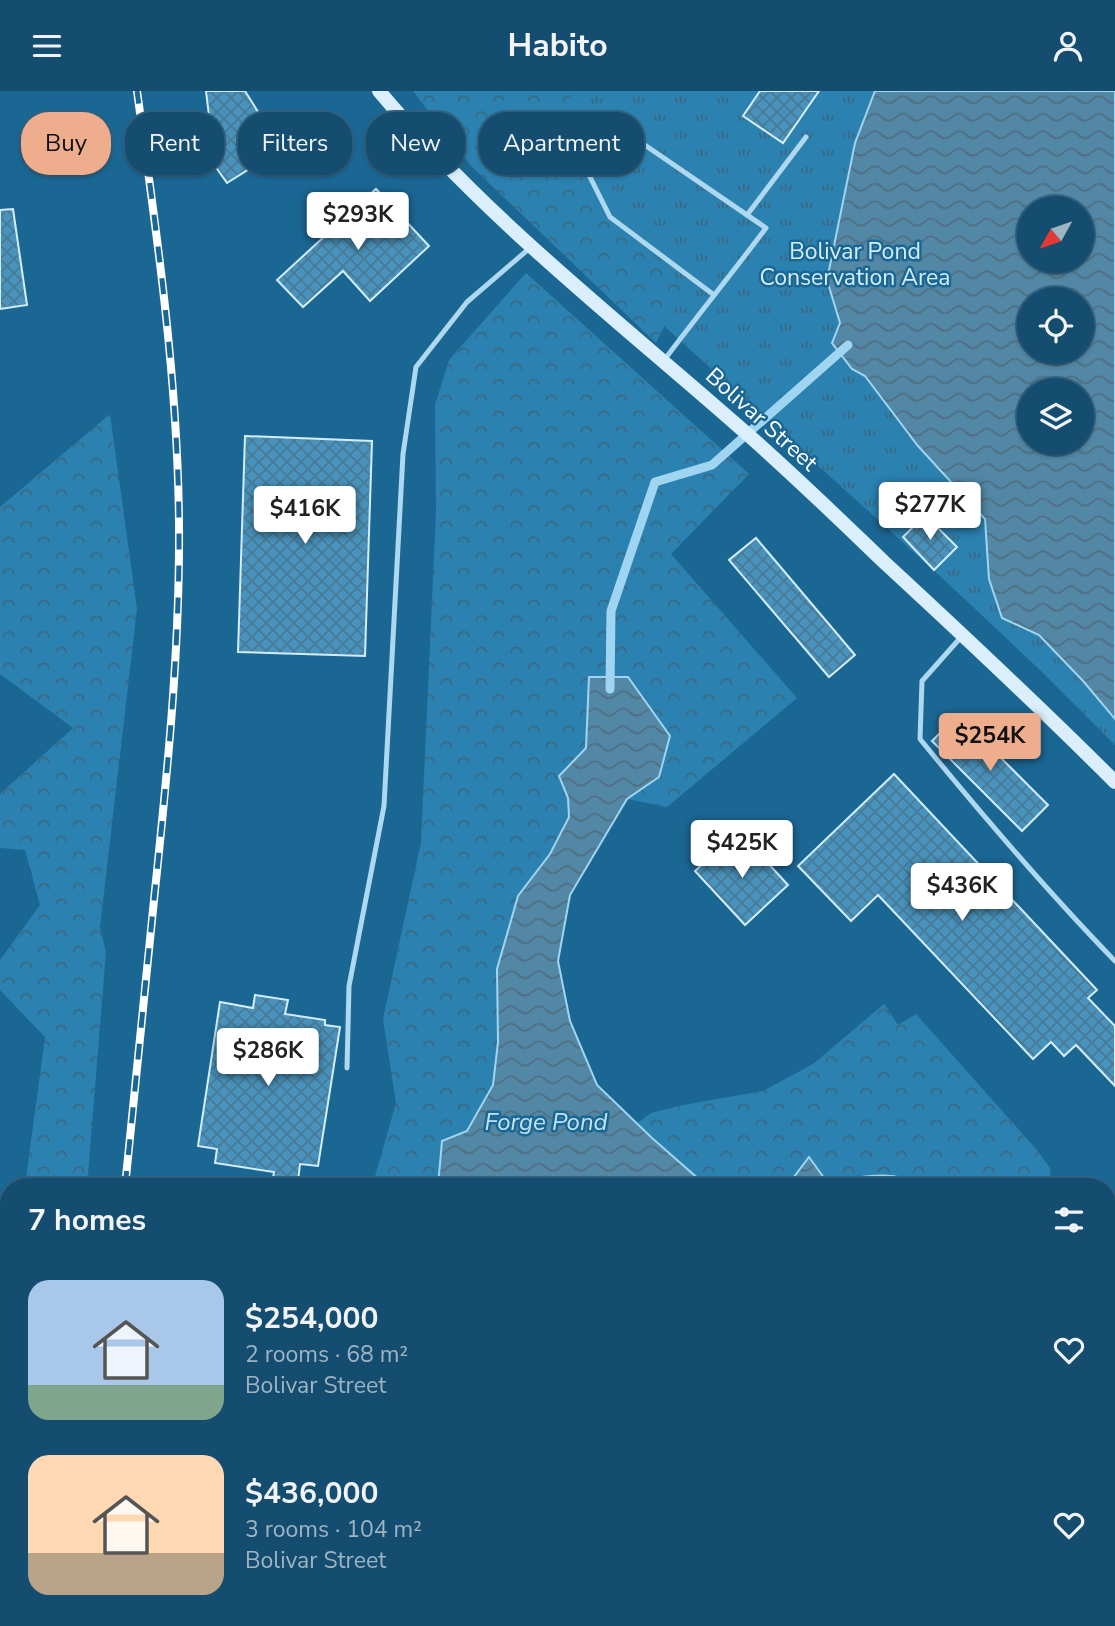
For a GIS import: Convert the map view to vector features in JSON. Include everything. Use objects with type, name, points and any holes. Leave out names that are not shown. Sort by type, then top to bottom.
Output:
[{"type":"street","name":"Bolivar Street","points":[[379,91],[458,177],[531,247],[757,443],[963,635],[1115,782]]},
{"type":"lane","points":[[663,362],[766,228],[598,113],[576,149],[610,216],[714,295]]},
{"type":"lane","points":[[747,215],[806,137]]},
{"type":"lane","points":[[347,1068],[349,986],[384,806],[403,454],[416,367],[467,302],[531,247]]},
{"type":"lane","points":[[963,635],[922,681],[920,739],[1055,898],[1115,961]]},
{"type":"green space","points":[[413,91],[570,91],[569,112],[479,112],[479,173],[465,159],[465,112],[429,112]]},
{"type":"green space","name":"Bolivar Pond Conservation Area","points":[[464,91],[1115,91],[1115,745],[940,576],[497,175],[644,175],[644,112],[479,112],[479,158],[465,146]]},
{"type":"green space","points":[[481,175],[581,175],[683,288],[656,343]]},
{"type":"green space","points":[[526,273],[749,474],[671,554],[797,698],[667,807],[627,799],[659,777],[589,677],[586,748],[559,776],[568,798],[569,817],[550,854],[518,896],[493,1085],[467,1132],[442,1141],[439,1178],[375,1178],[396,1103],[383,1019],[421,842],[436,513],[435,405],[449,360]]},
{"type":"green space","points":[[110,414],[137,609],[100,927],[106,952],[88,1178],[26,1178],[45,1037],[0,990],[0,960],[40,905],[25,850],[0,848],[0,794],[73,728],[0,674],[0,507]]},
{"type":"green space","points":[[884,1004],[898,1025],[916,1014],[1037,1150],[1050,1168],[1051,1178],[698,1178],[636,1124],[651,1113],[763,1091],[813,1064]]},
{"type":"water","points":[[875,91],[1115,91],[1115,719],[1039,635],[1002,618],[989,579],[985,519],[918,446],[865,376],[852,369],[832,343],[840,323],[827,280],[855,143]]},
{"type":"water","name":"Forge Pond","points":[[589,677],[628,677],[670,736],[659,777],[627,799],[570,895],[558,961],[570,1021],[597,1085],[698,1178],[439,1178],[442,1141],[467,1131],[493,1085],[498,1042],[497,969],[518,896],[550,854],[569,817],[568,798],[559,776],[586,748]]},
{"type":"water","points":[[809,1157],[824,1178],[793,1178]]},
{"type":"water","points":[[887,1176],[903,1178],[856,1178]]},
{"type":"building","points":[[206,91],[245,91],[258,112],[238,112],[240,175],[227,183],[221,175],[224,175],[224,112],[209,112]]},
{"type":"building","points":[[760,91],[819,91],[783,143],[743,116]]},
{"type":"building","points":[[376,189],[429,246],[370,301],[343,271],[303,307],[277,280]]},
{"type":"building","points":[[13,209],[27,305],[0,309],[0,210]]},
{"type":"building","points":[[245,436],[372,441],[365,656],[238,652]]},
{"type":"building","points":[[925,515],[957,547],[934,570],[903,537]]},
{"type":"building","points":[[756,538],[855,655],[829,677],[729,560]]},
{"type":"building","points":[[958,715],[1048,805],[1022,831],[932,741]]},
{"type":"building","points":[[894,774],[1097,990],[1088,998],[1115,1026],[1115,1086],[1076,1045],[1064,1056],[1051,1042],[1033,1059],[878,895],[851,921],[798,866]]},
{"type":"building","points":[[731,838],[745,853],[752,846],[788,885],[745,925],[695,871]]},
{"type":"building","points":[[255,995],[288,1000],[285,1014],[325,1020],[325,1025],[340,1027],[318,1166],[300,1164],[298,1178],[273,1178],[274,1172],[215,1163],[217,1149],[198,1146],[220,1002],[253,1008]]},
{"type":"waterway","points":[[610,689],[611,611],[655,482],[712,465],[848,345]]},
{"type":"railway","points":[[126,1178],[168,760],[179,572],[178,471],[171,362],[137,91]]}]
